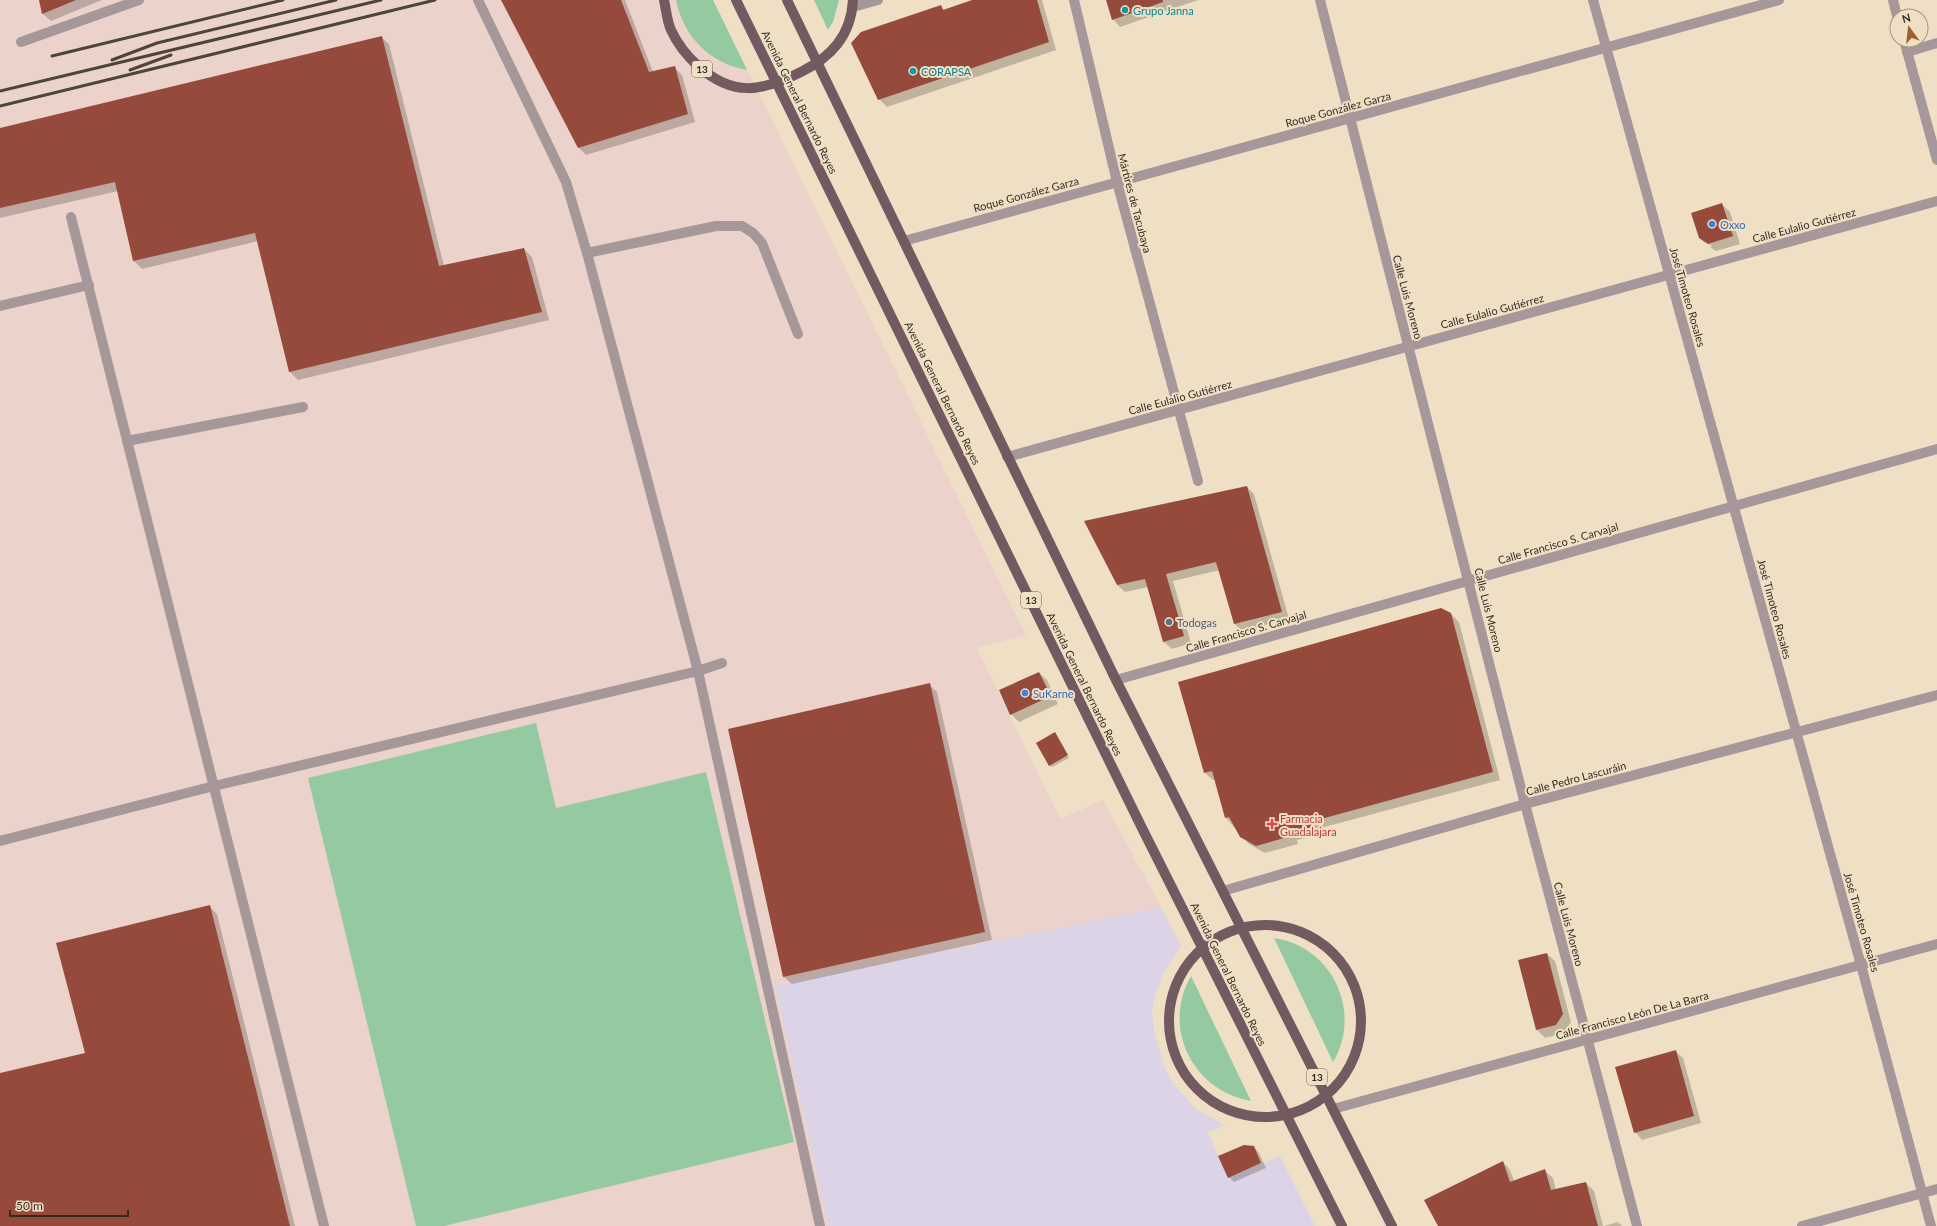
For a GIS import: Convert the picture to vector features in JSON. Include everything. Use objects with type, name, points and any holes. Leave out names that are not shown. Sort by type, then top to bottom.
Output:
[{"type":"main road","name":"13","points":[[664,0],[671,30],[688,57],[711,78],[738,88],[758,87],[778,83],[817,63],[836,48],[847,27],[853,4]]},
{"type":"main road","name":"Avenida General Bernardo Reyes","points":[[736,0],[1142,828],[1342,1226]]},
{"type":"main road","name":"13","points":[[786,0],[1116,680],[1392,1226]]},
{"type":"main road","name":"13","points":[[1268,924],[1288,927],[1311,936],[1333,952],[1346,968],[1353,981],[1361,1012],[1361,1031],[1357,1050],[1350,1067],[1327,1097],[1306,1108],[1285,1115],[1259,1117],[1242,1115],[1226,1110],[1202,1095],[1188,1080],[1178,1064],[1169,1034],[1168,1013],[1171,998],[1180,975],[1191,959],[1202,947],[1220,935],[1241,927],[1268,924]]},
{"type":"street","points":[[20,42],[139,0]]},
{"type":"street","points":[[478,0],[566,182],[587,253],[698,671],[820,1226]]},
{"type":"street","points":[[853,4],[878,0]]},
{"type":"street","name":"Mártires de Tacubaya","points":[[1074,0],[1117,182],[1198,481]]},
{"type":"street","name":"Calle Luis Moreno","points":[[1320,0],[1526,804],[1637,1226]]},
{"type":"street","name":"José Timoteo Rosales","points":[[1593,0],[1861,965],[1931,1226]]},
{"type":"street","name":"Roque González Garza","points":[[904,241],[1779,0]]},
{"type":"street","points":[[1907,52],[1937,43]]},
{"type":"street","points":[[1906,48],[1937,160]]},
{"type":"street","name":"Calle Eulalio Gutiérrez","points":[[1007,457],[1937,201]]},
{"type":"street","points":[[71,217],[324,1226]]},
{"type":"street","points":[[587,253],[693,230],[716,226],[742,226],[753,233],[762,243],[798,334]]},
{"type":"street","points":[[0,306],[89,285]]},
{"type":"street","points":[[127,441],[303,407]]},
{"type":"street","name":"Calle Francisco S. Carvajal","points":[[1116,680],[1937,449]]},
{"type":"street","points":[[0,841],[214,786],[698,671],[722,663]]},
{"type":"street","name":"Calle Pedro Lascuráin","points":[[1223,892],[1526,804],[1937,695]]},
{"type":"street","name":"Calle Francisco León De La Barra","points":[[1333,1109],[1937,944]]},
{"type":"street","points":[[1802,1226],[1937,1189]]},
{"type":"shaded area","points":[[0,0],[713,0],[1026,635],[977,648],[1060,819],[1103,800],[1161,907],[775,985],[828,1226],[0,1226]]},
{"type":"shaded area","points":[[1161,907],[1181,946],[1162,976],[1155,996],[1152,1012],[1154,1030],[1163,1064],[1172,1082],[1196,1109],[1225,1125],[1208,1132],[1228,1178],[1280,1156],[1315,1226],[828,1226],[775,985]]},
{"type":"green space","points":[[676,0],[713,0],[747,70],[721,62],[700,46],[685,25]]},
{"type":"green space","points":[[814,0],[839,0],[833,22],[828,30]]},
{"type":"green space","points":[[536,723],[556,808],[706,772],[794,1142],[444,1226],[416,1226],[308,778]]},
{"type":"green space","points":[[1274,938],[1294,944],[1312,954],[1326,968],[1336,984],[1343,1003],[1345,1023],[1341,1043],[1333,1062]]},
{"type":"green space","points":[[1191,976],[1251,1101],[1231,1095],[1213,1085],[1199,1071],[1188,1054],[1182,1036],[1180,1016],[1183,996]]},
{"type":"building","points":[[39,0],[76,0],[42,14]]},
{"type":"building","points":[[501,0],[621,0],[649,72],[675,66],[688,114],[578,148]]},
{"type":"building","name":"CORAPSA","points":[[972,0],[1037,0],[1049,42],[878,100],[851,43],[861,32],[941,5],[943,10]]},
{"type":"building","name":"Grupo Janna","points":[[1106,0],[1163,0],[1163,2],[1112,20]]},
{"type":"building","points":[[382,36],[439,266],[524,248],[542,312],[289,372],[255,233],[133,261],[115,182],[0,208],[0,128]]},
{"type":"building","name":"Oxxo","points":[[1722,203],[1733,236],[1708,244],[1699,238],[1691,213]]},
{"type":"building","points":[[1247,486],[1282,612],[1234,624],[1216,562],[1166,574],[1184,636],[1163,642],[1145,579],[1117,585],[1084,521]]},
{"type":"building","points":[[1441,608],[1451,613],[1493,772],[1310,822],[1312,827],[1290,833],[1291,836],[1256,846],[1240,837],[1229,817],[1225,818],[1212,771],[1204,773],[1178,682]]},
{"type":"building","name":"SuKarne","points":[[1039,672],[1051,696],[1010,715],[999,690]]},
{"type":"building","points":[[930,683],[985,932],[783,977],[728,729]]},
{"type":"building","points":[[1055,732],[1068,755],[1049,766],[1036,743]]},
{"type":"building","points":[[210,905],[290,1226],[0,1226],[0,1073],[85,1053],[56,943]]},
{"type":"building","points":[[1547,953],[1563,1014],[1556,1025],[1536,1030],[1518,960]]},
{"type":"building","points":[[1676,1050],[1694,1116],[1634,1133],[1615,1067]]},
{"type":"building","points":[[1244,1145],[1254,1146],[1261,1163],[1228,1178],[1218,1156]]},
{"type":"building","points":[[1503,1161],[1510,1182],[1545,1169],[1551,1190],[1586,1182],[1598,1226],[1438,1226],[1424,1200]]},
{"type":"railway","points":[[52,56],[283,0]]},
{"type":"railway","points":[[112,60],[157,43],[336,0]]},
{"type":"railway","points":[[0,91],[381,0]]},
{"type":"railway","points":[[0,106],[435,0]]},
{"type":"railway","points":[[130,70],[171,55]]},
{"type":"place","name":"Grupo Janna","points":[[1125,10]]},
{"type":"place","name":"CORAPSA","points":[[913,71]]},
{"type":"place","name":"Oxxo","points":[[1712,224]]},
{"type":"place","name":"Todogas","points":[[1169,622]]},
{"type":"place","name":"SuKarne","points":[[1025,693]]},
{"type":"place","name":"Farmacia Guadalajara","points":[[1272,824]]}]
